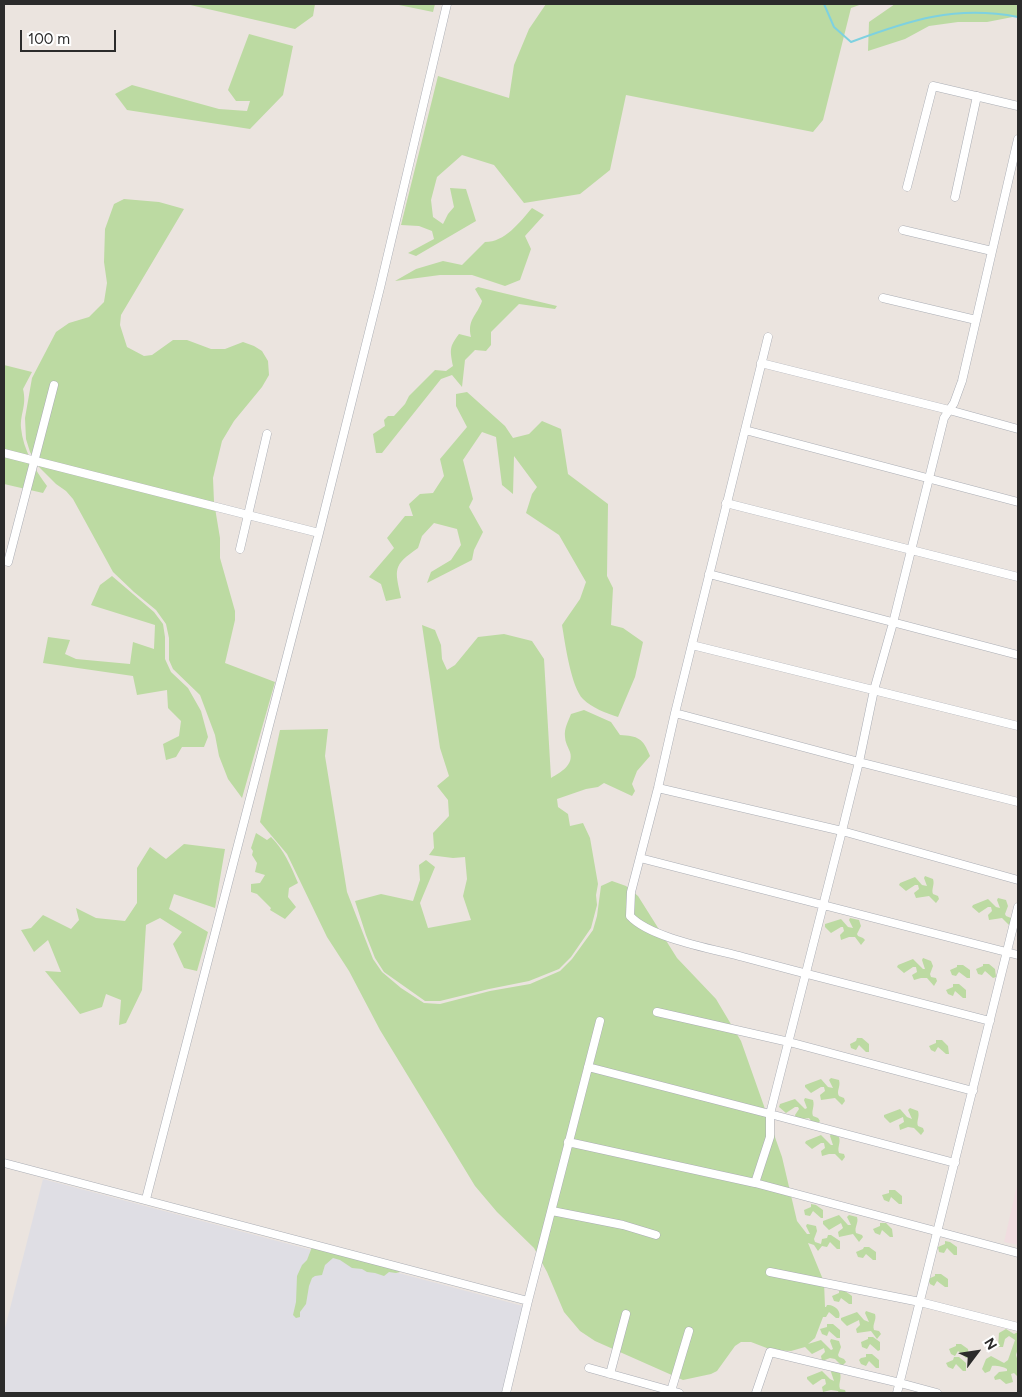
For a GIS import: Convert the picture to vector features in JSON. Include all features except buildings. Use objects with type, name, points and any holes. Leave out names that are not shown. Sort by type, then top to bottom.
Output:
[{"type":"street","points":[[146,1199],[319,533],[380,288],[446,4]]},
{"type":"street","points":[[907,187],[933,86],[1018,106]]},
{"type":"street","points":[[955,198],[977,96]]},
{"type":"street","points":[[755,1183],[770,1137],[770,1114],[859,762],[874,690],[893,623],[944,418],[954,403],[962,381],[1018,139]]},
{"type":"street","points":[[903,230],[992,251]]},
{"type":"street","points":[[883,298],[976,320]]},
{"type":"street","points":[[768,337],[631,892],[630,916],[637,923],[666,936],[990,1021]]},
{"type":"street","points":[[761,363],[1018,429]]},
{"type":"street","points":[[8,562],[54,385]]},
{"type":"street","points":[[746,430],[1018,502]]},
{"type":"street","points":[[240,548],[267,434]]},
{"type":"street","points":[[4,453],[319,533]]},
{"type":"street","points":[[726,503],[1018,577]]},
{"type":"street","points":[[709,574],[1018,655]]},
{"type":"street","points":[[692,645],[1018,726]]},
{"type":"street","points":[[675,713],[1018,802]]},
{"type":"street","points":[[658,788],[842,831],[1018,880]]},
{"type":"street","points":[[640,858],[1018,955]]},
{"type":"street","points":[[898,1393],[1018,907]]},
{"type":"street","points":[[657,1012],[789,1042],[972,1091]]},
{"type":"street","points":[[506,1393],[600,1021]]},
{"type":"street","points":[[588,1067],[955,1163]]},
{"type":"street","points":[[568,1142],[755,1183],[1018,1253]]},
{"type":"street","points":[[4,1163],[528,1301]]},
{"type":"street","points":[[552,1211],[623,1225],[656,1236]]},
{"type":"street","points":[[770,1272],[920,1302],[1018,1327]]},
{"type":"street","points":[[610,1374],[626,1314]]},
{"type":"street","points":[[589,1368],[675,1392],[689,1331]]},
{"type":"street","points":[[756,1393],[770,1352],[937,1393]]},
{"type":"shaded area","points":[[43,1179],[523,1306],[502,1393],[4,1393],[4,1332]]},
{"type":"shaded area","points":[[1018,1181],[1018,1245],[1004,1242]]},
{"type":"green space","points":[[186,4],[315,4],[313,16],[295,29]]},
{"type":"green space","points":[[394,4],[435,4],[433,12]]},
{"type":"green space","points":[[546,4],[862,4],[851,8],[823,120],[813,132],[626,95],[610,170],[580,194],[524,203],[494,165],[462,155],[437,177],[431,200],[433,217],[443,224],[454,207],[450,188],[466,189],[476,221],[416,256],[408,253],[434,239],[432,231],[419,226],[401,225],[438,76],[509,98],[514,65],[529,29]]},
{"type":"green space","points":[[895,4],[1018,4],[1018,16],[987,22],[958,22],[929,26],[905,39],[868,51],[869,22]]},
{"type":"green space","points":[[249,34],[293,46],[283,95],[250,129],[127,110],[115,94],[132,85],[219,109],[247,111],[250,101],[236,101],[228,90]]},
{"type":"green space","points":[[124,199],[159,202],[184,209],[121,315],[120,325],[127,347],[144,356],[152,355],[173,340],[187,340],[211,349],[225,349],[243,342],[262,351],[268,361],[269,375],[262,387],[234,421],[222,441],[213,478],[214,502],[220,538],[220,558],[235,611],[235,620],[225,663],[275,682],[242,798],[228,779],[219,756],[215,735],[200,695],[173,669],[169,660],[169,638],[166,624],[156,610],[113,572],[73,499],[39,467],[30,452],[26,439],[25,418],[32,378],[56,332],[69,323],[89,317],[104,302],[107,283],[104,262],[105,229],[114,204]]},
{"type":"green space","points":[[532,208],[544,215],[525,236],[531,249],[520,280],[505,286],[472,275],[440,275],[395,281],[416,269],[443,261],[462,265],[485,242],[499,239],[511,231]]},
{"type":"green space","points":[[478,287],[557,306],[555,309],[519,304],[491,332],[491,345],[486,351],[475,350],[465,360],[462,387],[452,375],[441,379],[382,453],[376,453],[373,434],[385,426],[384,420],[388,416],[394,416],[405,404],[409,396],[435,370],[446,371],[453,366],[451,349],[453,342],[459,334],[471,337],[471,322],[482,301],[475,289]]},
{"type":"green space","points":[[4,365],[32,372],[23,389],[24,400],[21,428],[24,444],[30,459],[47,486],[43,493],[4,484]]},
{"type":"green space","points":[[467,392],[505,426],[513,438],[529,434],[542,421],[561,429],[568,474],[608,504],[607,576],[613,588],[611,625],[623,628],[643,642],[635,677],[618,717],[591,705],[583,699],[575,685],[562,625],[580,599],[586,582],[559,535],[526,513],[532,494],[537,487],[514,456],[513,494],[502,485],[496,437],[482,432],[463,460],[473,499],[469,507],[483,532],[474,550],[472,560],[427,583],[431,572],[451,560],[461,545],[457,529],[434,523],[422,536],[418,548],[400,564],[397,580],[401,598],[386,601],[381,584],[369,577],[394,548],[387,538],[405,516],[413,516],[409,504],[420,494],[433,493],[444,476],[440,459],[467,427],[456,406],[456,394]]},
{"type":"green space","points":[[112,576],[154,612],[163,624],[165,659],[171,672],[188,688],[201,711],[208,737],[204,747],[182,747],[176,757],[166,760],[163,744],[179,736],[181,721],[168,708],[167,690],[137,695],[133,676],[43,663],[48,637],[70,640],[65,654],[76,659],[130,664],[133,642],[154,649],[155,625],[91,605],[100,585]]},
{"type":"green space","points":[[422,625],[435,630],[441,645],[442,659],[447,670],[455,665],[478,637],[504,634],[532,641],[544,659],[551,778],[566,768],[570,761],[571,757],[565,734],[566,725],[571,714],[584,710],[611,722],[620,735],[639,739],[645,745],[650,756],[637,771],[632,784],[635,791],[632,796],[604,783],[598,787],[557,799],[558,807],[568,814],[570,826],[583,823],[590,838],[598,884],[597,905],[591,928],[571,957],[559,969],[529,981],[440,1001],[425,1001],[384,972],[375,958],[355,901],[381,894],[413,901],[420,880],[419,865],[426,860],[435,867],[420,903],[428,928],[471,920],[463,896],[467,879],[465,857],[453,858],[429,855],[434,848],[433,833],[449,816],[448,800],[437,786],[449,776],[440,748]]},
{"type":"green space","points":[[328,729],[325,756],[347,892],[373,959],[382,972],[401,988],[424,1003],[440,1004],[490,991],[530,984],[560,971],[572,959],[593,930],[601,886],[612,881],[626,886],[638,896],[677,958],[716,999],[741,1041],[782,1157],[797,1221],[807,1234],[810,1234],[806,1226],[807,1224],[816,1226],[815,1242],[821,1244],[822,1239],[827,1238],[828,1235],[840,1241],[840,1249],[837,1249],[830,1242],[827,1247],[822,1246],[818,1251],[814,1245],[808,1243],[824,1282],[825,1307],[830,1305],[835,1307],[840,1315],[839,1318],[836,1318],[829,1312],[826,1317],[823,1317],[815,1338],[808,1344],[821,1340],[831,1350],[833,1349],[831,1339],[839,1341],[841,1347],[838,1355],[846,1362],[842,1366],[835,1359],[830,1358],[822,1361],[821,1356],[825,1352],[824,1348],[812,1354],[805,1347],[791,1351],[772,1350],[751,1342],[741,1342],[735,1346],[717,1371],[683,1380],[595,1341],[580,1331],[564,1312],[547,1272],[534,1248],[497,1212],[475,1186],[380,1030],[349,971],[327,937],[287,854],[260,822],[280,730]]},
{"type":"green space","points":[[256,833],[267,840],[271,837],[276,842],[287,858],[298,883],[289,888],[288,897],[296,907],[285,919],[270,910],[271,908],[257,894],[251,892],[251,884],[260,883],[265,875],[255,872],[257,863],[252,855],[253,851],[251,848]]},
{"type":"green space","points":[[184,844],[225,849],[215,908],[174,894],[169,909],[208,932],[197,971],[184,968],[173,944],[182,932],[160,918],[146,925],[142,990],[126,1023],[119,1025],[121,1000],[106,994],[102,1007],[80,1014],[45,971],[61,972],[48,940],[34,952],[21,930],[31,928],[43,915],[71,929],[79,920],[76,908],[96,918],[125,921],[137,903],[137,868],[150,847],[166,859]]},
{"type":"green space","points":[[925,876],[933,879],[933,894],[938,896],[939,899],[936,903],[929,896],[916,898],[914,893],[919,889],[918,885],[906,891],[899,885],[915,877],[922,885],[927,886]]},
{"type":"green space","points":[[998,898],[1006,900],[1008,906],[1005,914],[1013,921],[1009,925],[1002,918],[989,920],[988,915],[992,911],[991,907],[979,913],[972,907],[988,899],[996,907],[1000,908]]},
{"type":"green space","points":[[850,918],[859,920],[861,926],[857,934],[865,940],[861,945],[855,937],[841,940],[840,935],[844,931],[843,927],[831,933],[825,927],[825,924],[841,919],[848,927],[853,928],[849,920]]},
{"type":"green space","points":[[923,958],[931,961],[933,966],[930,974],[937,981],[934,986],[927,978],[914,980],[912,975],[917,972],[916,967],[904,973],[897,967],[913,959],[925,969]]},
{"type":"green space","points":[[983,964],[989,964],[995,969],[996,977],[993,978],[985,971],[982,975],[978,974],[976,969],[983,966]]},
{"type":"green space","points":[[957,965],[963,965],[970,970],[970,978],[959,972],[956,976],[952,975],[950,970],[957,967]]},
{"type":"green space","points":[[953,984],[959,984],[966,990],[966,998],[963,998],[955,991],[953,996],[948,994],[946,990],[953,987]]},
{"type":"green space","points":[[857,1038],[862,1038],[869,1044],[869,1052],[866,1052],[859,1045],[856,1050],[851,1048],[850,1044],[856,1041]]},
{"type":"green space","points":[[936,1040],[942,1040],[948,1046],[949,1054],[946,1054],[938,1047],[935,1052],[931,1050],[929,1046],[936,1043]]},
{"type":"green space","points":[[831,1078],[839,1080],[838,1094],[845,1101],[842,1105],[835,1098],[821,1100],[820,1095],[825,1091],[824,1087],[811,1093],[805,1087],[805,1085],[821,1079],[828,1087],[833,1088],[829,1080]]},
{"type":"green space","points":[[805,1098],[813,1100],[813,1116],[818,1118],[820,1121],[818,1123],[812,1122],[809,1118],[796,1120],[795,1115],[799,1109],[798,1107],[786,1113],[779,1107],[780,1104],[795,1099],[805,1109],[807,1108]]},
{"type":"green space","points":[[910,1108],[918,1111],[918,1126],[923,1128],[924,1131],[921,1135],[914,1128],[908,1127],[900,1130],[899,1125],[904,1122],[903,1117],[890,1123],[884,1117],[884,1115],[900,1109],[907,1117],[912,1119],[908,1110]]},
{"type":"green space","points":[[831,1134],[839,1137],[839,1153],[844,1154],[845,1157],[842,1161],[835,1154],[822,1156],[821,1151],[825,1148],[824,1143],[812,1149],[805,1143],[821,1135],[833,1145]]},
{"type":"green space","points":[[889,1190],[895,1190],[902,1196],[902,1204],[899,1204],[891,1197],[889,1202],[884,1200],[882,1195],[889,1193]]},
{"type":"green space","points":[[811,1204],[823,1210],[823,1218],[813,1211],[810,1216],[805,1215],[804,1210],[811,1207]]},
{"type":"green space","points":[[839,1215],[848,1225],[851,1225],[847,1217],[849,1215],[857,1217],[856,1233],[863,1237],[859,1242],[853,1234],[839,1237],[838,1232],[843,1228],[841,1223],[829,1230],[823,1224],[823,1221]]},
{"type":"green space","points":[[880,1223],[886,1223],[892,1229],[893,1237],[890,1237],[882,1230],[880,1235],[875,1233],[873,1229],[880,1226]]},
{"type":"green space","points":[[945,1241],[957,1247],[957,1255],[954,1255],[947,1248],[944,1253],[939,1252],[938,1247],[945,1244]]},
{"type":"green space","points":[[312,1247],[400,1272],[389,1272],[384,1276],[352,1268],[333,1258],[325,1265],[322,1275],[312,1278],[306,1304],[300,1312],[300,1317],[296,1318],[293,1315],[296,1302],[297,1276],[302,1265],[307,1260]]},
{"type":"green space","points":[[864,1247],[869,1247],[876,1252],[876,1260],[873,1260],[866,1254],[863,1258],[858,1257],[856,1252]]},
{"type":"green space","points":[[935,1274],[941,1274],[948,1279],[948,1287],[937,1281],[934,1286],[930,1284],[928,1279],[935,1276]]},
{"type":"green space","points":[[839,1291],[845,1291],[852,1296],[852,1304],[841,1298],[839,1302],[834,1301],[832,1296],[839,1293]]},
{"type":"green space","points":[[866,1311],[875,1314],[874,1330],[879,1331],[881,1334],[877,1339],[871,1331],[857,1333],[856,1329],[860,1325],[859,1320],[847,1326],[841,1320],[841,1318],[857,1312],[864,1320],[869,1322]]},
{"type":"green space","points":[[827,1324],[833,1324],[840,1330],[840,1338],[837,1338],[829,1331],[827,1336],[822,1334],[820,1329],[827,1327]]},
{"type":"green space","points":[[1006,1329],[1014,1334],[1018,1332],[1016,1355],[1018,1377],[1014,1373],[1011,1374],[1013,1382],[1006,1384],[1000,1379],[995,1380],[994,1377],[999,1372],[1007,1371],[1006,1368],[992,1366],[990,1371],[985,1373],[982,1369],[986,1359],[991,1356],[1004,1363],[1008,1360],[1015,1340],[1009,1336],[1005,1339],[1003,1347],[998,1347],[999,1333]]},
{"type":"green space","points":[[868,1337],[873,1337],[880,1342],[880,1350],[878,1351],[870,1344],[867,1349],[862,1347],[861,1342],[868,1339]]},
{"type":"green space","points":[[956,1344],[961,1344],[968,1349],[969,1357],[966,1358],[958,1351],[955,1356],[951,1354],[949,1349],[956,1346]]},
{"type":"green space","points":[[866,1354],[872,1354],[879,1360],[879,1368],[876,1368],[869,1361],[866,1366],[861,1364],[859,1360],[866,1357]]},
{"type":"green space","points":[[954,1357],[959,1357],[966,1363],[966,1371],[963,1371],[956,1364],[953,1369],[948,1367],[946,1363],[953,1360]]},
{"type":"green space","points":[[832,1370],[840,1373],[840,1389],[845,1390],[846,1393],[831,1390],[823,1392],[822,1387],[826,1384],[825,1379],[813,1385],[807,1379],[807,1377],[822,1371],[834,1381]]},
{"type":"waterway","points":[[824,4],[834,27],[851,42],[913,21],[953,14],[974,13],[1018,17]]}]
